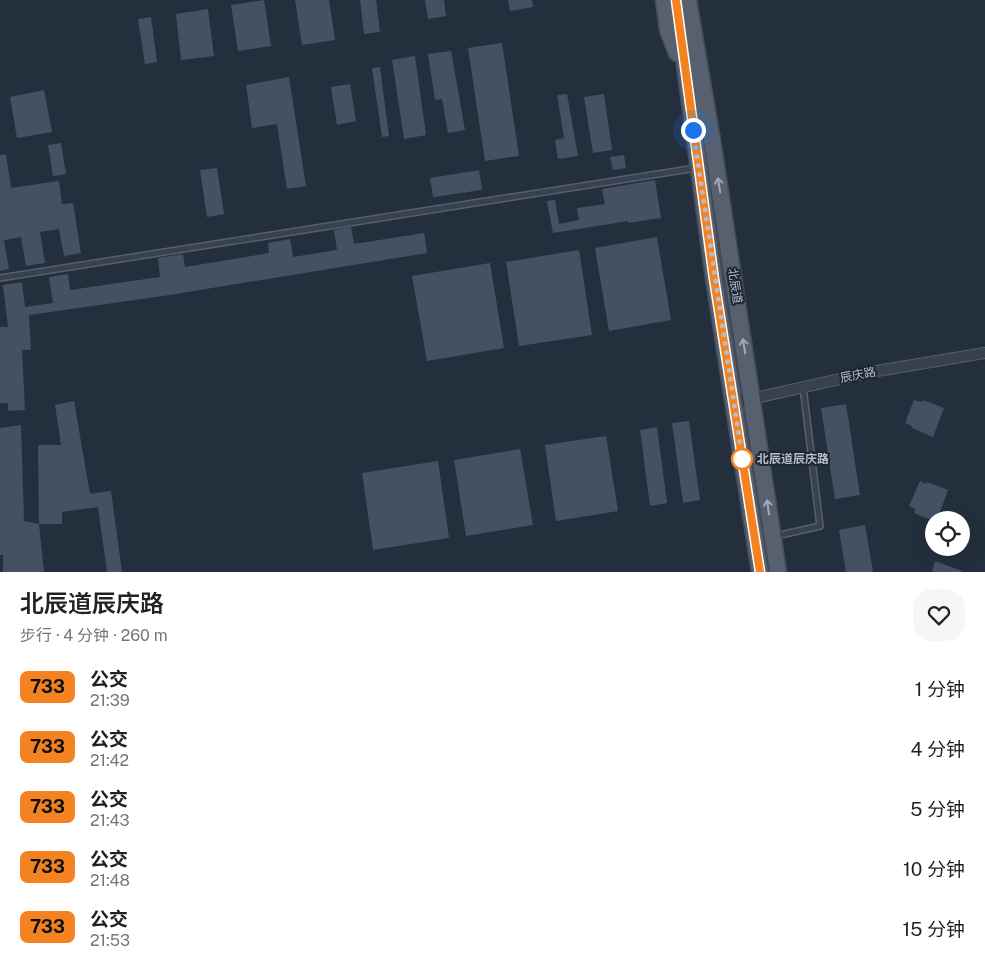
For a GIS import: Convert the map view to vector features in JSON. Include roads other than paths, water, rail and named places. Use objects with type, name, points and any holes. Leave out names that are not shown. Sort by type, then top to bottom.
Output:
[{"type":"main road","points":[[664,0],[668,30],[693,73]]},
{"type":"main road","name":"北辰道","points":[[676,0],[716,165],[778,572]]},
{"type":"main road","name":"北辰道","points":[[688,0],[698,168],[760,572]]},
{"type":"main road","points":[[693,73],[701,22],[698,0]]},
{"type":"street","name":"辰庆路","points":[[734,406],[871,372],[985,353]]},
{"type":"street","name":"辰庆路","points":[[804,389],[985,358]]},
{"type":"lane","points":[[0,278],[716,165]]},
{"type":"lane","points":[[772,536],[820,526],[804,389]]},
{"type":"place","name":"北辰道辰庆路","points":[[742,459]]}]
